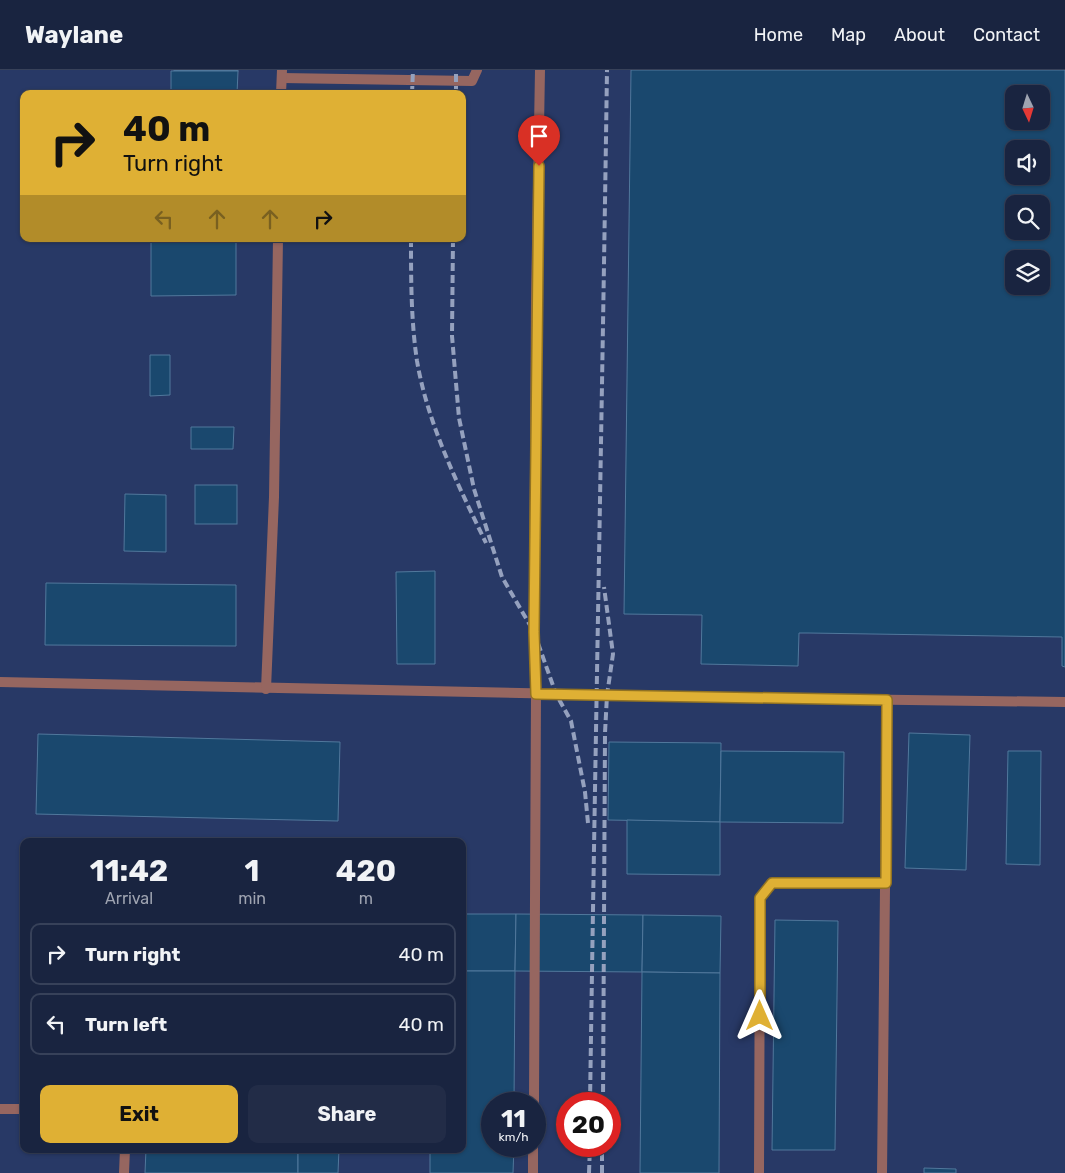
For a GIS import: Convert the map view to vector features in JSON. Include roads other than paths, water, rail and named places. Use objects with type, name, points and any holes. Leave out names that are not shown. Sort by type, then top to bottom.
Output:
[{"type":"street","points":[[281,90],[282,74],[472,81],[477,70]]},
{"type":"street","points":[[534,1092],[536,694],[534,622],[540,70]]},
{"type":"street","points":[[266,689],[274,497],[278,242]]},
{"type":"street","points":[[0,682],[266,689],[1065,702]]},
{"type":"street","points":[[882,1173],[887,700]]},
{"type":"street","points":[[759,1173],[760,898],[772,883],[886,883]]},
{"type":"street","points":[[0,1109],[20,1109]]},
{"type":"street","points":[[124,1173],[125,1153]]},
{"type":"street","points":[[533,1157],[533,1173]]},
{"type":"railway","points":[[412,90],[413,70]]},
{"type":"railway","points":[[456,70],[456,90]]},
{"type":"railway","points":[[590,1092],[607,70]]},
{"type":"railway","points":[[411,242],[414,331],[422,385],[428,408],[445,454],[486,543]]},
{"type":"railway","points":[[453,242],[452,336],[459,418],[474,489],[502,577],[534,632],[556,694],[571,721],[585,792],[588,823]]},
{"type":"railway","points":[[603,1092],[605,733],[607,695],[613,654],[604,587]]},
{"type":"railway","points":[[589,1173],[590,1157]]},
{"type":"railway","points":[[602,1157],[602,1173]]}]
